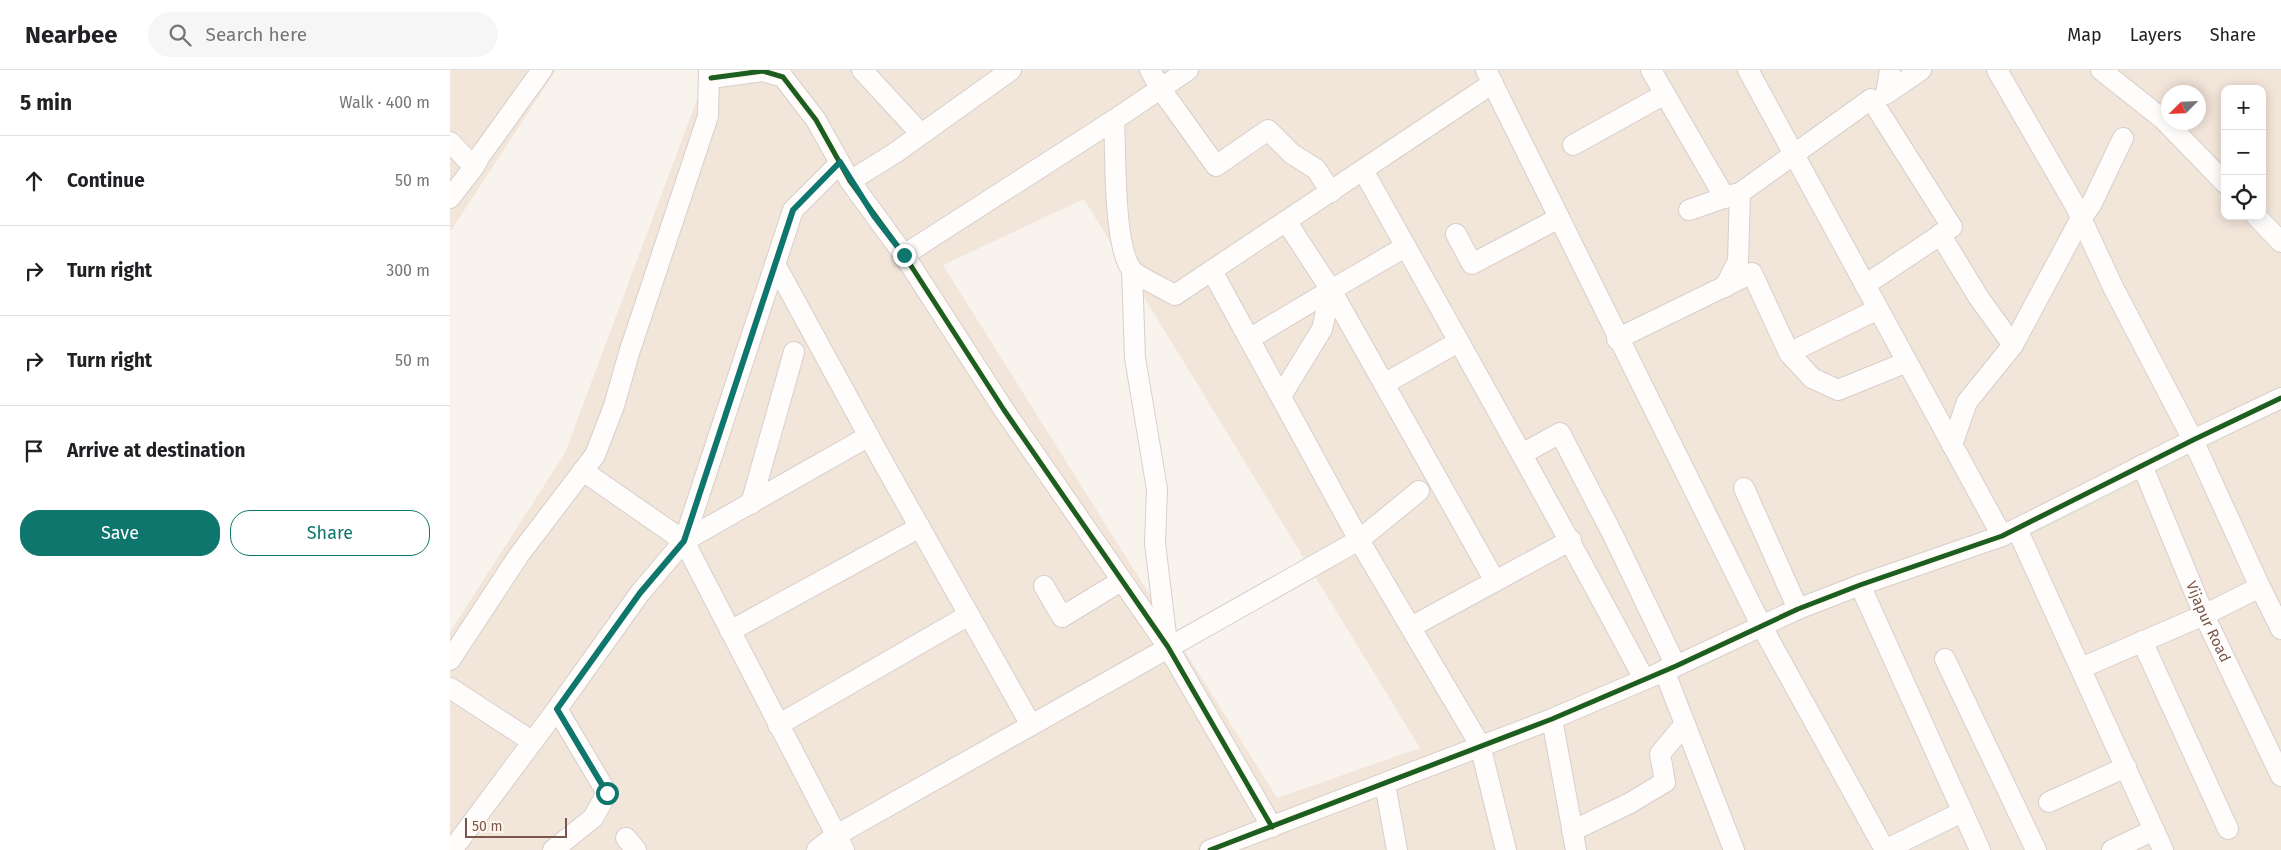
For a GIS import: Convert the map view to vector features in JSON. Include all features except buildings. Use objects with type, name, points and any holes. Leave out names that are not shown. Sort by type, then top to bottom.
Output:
[{"type":"street","points":[[450,198],[542,70]]},
{"type":"street","points":[[862,70],[921,134]]},
{"type":"street","points":[[1150,70],[1160,88],[1216,166],[1268,130],[1292,154],[1316,169],[1331,192]]},
{"type":"street","points":[[904,255],[1114,120],[1188,70]]},
{"type":"street","points":[[1651,70],[1732,195],[1738,261],[1725,287]]},
{"type":"street","points":[[1748,70],[1952,445],[2010,533],[2081,668],[2163,850]]},
{"type":"street","points":[[1890,70],[1886,94],[1921,70]]},
{"type":"street","points":[[1997,70],[2081,218],[2113,287],[2193,440],[2281,630]]},
{"type":"street","points":[[2101,70],[2164,120],[2221,180]]},
{"type":"street","points":[[450,660],[519,555],[595,455],[614,406],[629,353],[708,116],[710,74],[763,71],[783,77],[816,120],[850,181],[904,255],[1004,410],[1168,647],[1272,827]]},
{"type":"street","points":[[850,181],[921,134],[1003,72]]},
{"type":"street","points":[[1132,270],[1175,296],[1363,170],[1489,76],[1617,338],[1761,625],[1885,850],[1962,812]]},
{"type":"street","points":[[1572,145],[1665,94]]},
{"type":"street","points":[[1689,210],[1732,195],[1794,155],[1871,98],[1952,227],[1865,286]]},
{"type":"street","points":[[1114,120],[1118,222],[1124,249],[1132,270],[1135,358],[1157,489],[1155,542],[1168,647]]},
{"type":"street","points":[[1952,445],[1968,402],[2013,345],[2081,218],[2091,205],[2123,138]]},
{"type":"street","points":[[453,151],[474,167]]},
{"type":"street","points":[[684,541],[793,210],[840,162]]},
{"type":"street","points":[[1363,170],[1571,540],[1644,679]]},
{"type":"street","points":[[1456,234],[1472,264],[1559,218]]},
{"type":"street","points":[[2260,220],[2281,242]]},
{"type":"street","points":[[1286,221],[1331,290],[1495,581]]},
{"type":"street","points":[[1940,234],[1979,298],[2013,345]]},
{"type":"street","points":[[1249,339],[1405,247]]},
{"type":"street","points":[[775,264],[1031,725]]},
{"type":"street","points":[[1212,271],[1359,540],[1480,745],[1506,850]]},
{"type":"street","points":[[1617,338],[1752,273],[1789,353],[1812,378],[1838,390],[1907,362]]},
{"type":"street","points":[[1281,396],[1322,329],[1331,290]]},
{"type":"street","points":[[1789,353],[1878,309]]},
{"type":"street","points":[[1384,384],[1458,342]]},
{"type":"street","points":[[752,504],[794,352]]},
{"type":"street","points":[[1210,850],[1552,719],[1670,668],[1761,625],[1860,585],[2010,533],[2142,465],[2281,398]]},
{"type":"street","points":[[1522,454],[1560,433],[1613,535],[1670,668],[1685,724],[1734,850]]},
{"type":"street","points":[[452,850],[533,742],[640,593],[684,541],[869,436]]},
{"type":"street","name":"Vijapur Road","points":[[2142,465],[2204,615],[2281,776]]},
{"type":"street","points":[[583,471],[684,541],[839,843]]},
{"type":"street","points":[[1744,488],[1798,610]]},
{"type":"street","points":[[817,850],[839,843],[1031,725],[1359,540],[1419,491]]},
{"type":"street","points":[[730,631],[920,527]]},
{"type":"street","points":[[1411,627],[1571,540]]},
{"type":"street","points":[[1044,586],[1062,617],[1121,581]]},
{"type":"street","points":[[1860,585],[1980,850]]},
{"type":"street","points":[[2081,668],[2204,615],[2260,586]]},
{"type":"street","points":[[778,725],[969,615]]},
{"type":"street","points":[[2142,641],[2228,829]]},
{"type":"street","points":[[1945,659],[2036,850]]},
{"type":"street","points":[[450,688],[533,742]]},
{"type":"street","points":[[557,709],[607,793],[593,818],[564,847]]},
{"type":"street","points":[[1552,719],[1574,841],[1665,782],[1660,754],[1685,724]]},
{"type":"street","points":[[2049,802],[2126,767]]},
{"type":"street","points":[[1385,784],[1397,850]]},
{"type":"street","points":[[2112,850],[2154,830]]},
{"type":"shaded area","points":[[450,70],[556,70],[450,232]]},
{"type":"shaded area","points":[[714,70],[2281,70],[2281,850],[450,850],[450,632],[565,453],[699,94]],"holes":[[[1084,199],[1420,748],[1277,798],[943,265]]]},
{"type":"cycle path","points":[[711,78],[763,71],[783,77],[816,120],[850,181],[904,255],[1004,410],[1168,647],[1272,827]]},
{"type":"cycle path","points":[[1210,850],[1552,719],[1676,666],[1798,609],[1860,585],[2002,536],[2281,398]]},
{"type":"route","points":[[607,793],[557,709],[640,593],[684,541],[793,210],[840,162],[850,181],[874,216],[904,255]]}]
